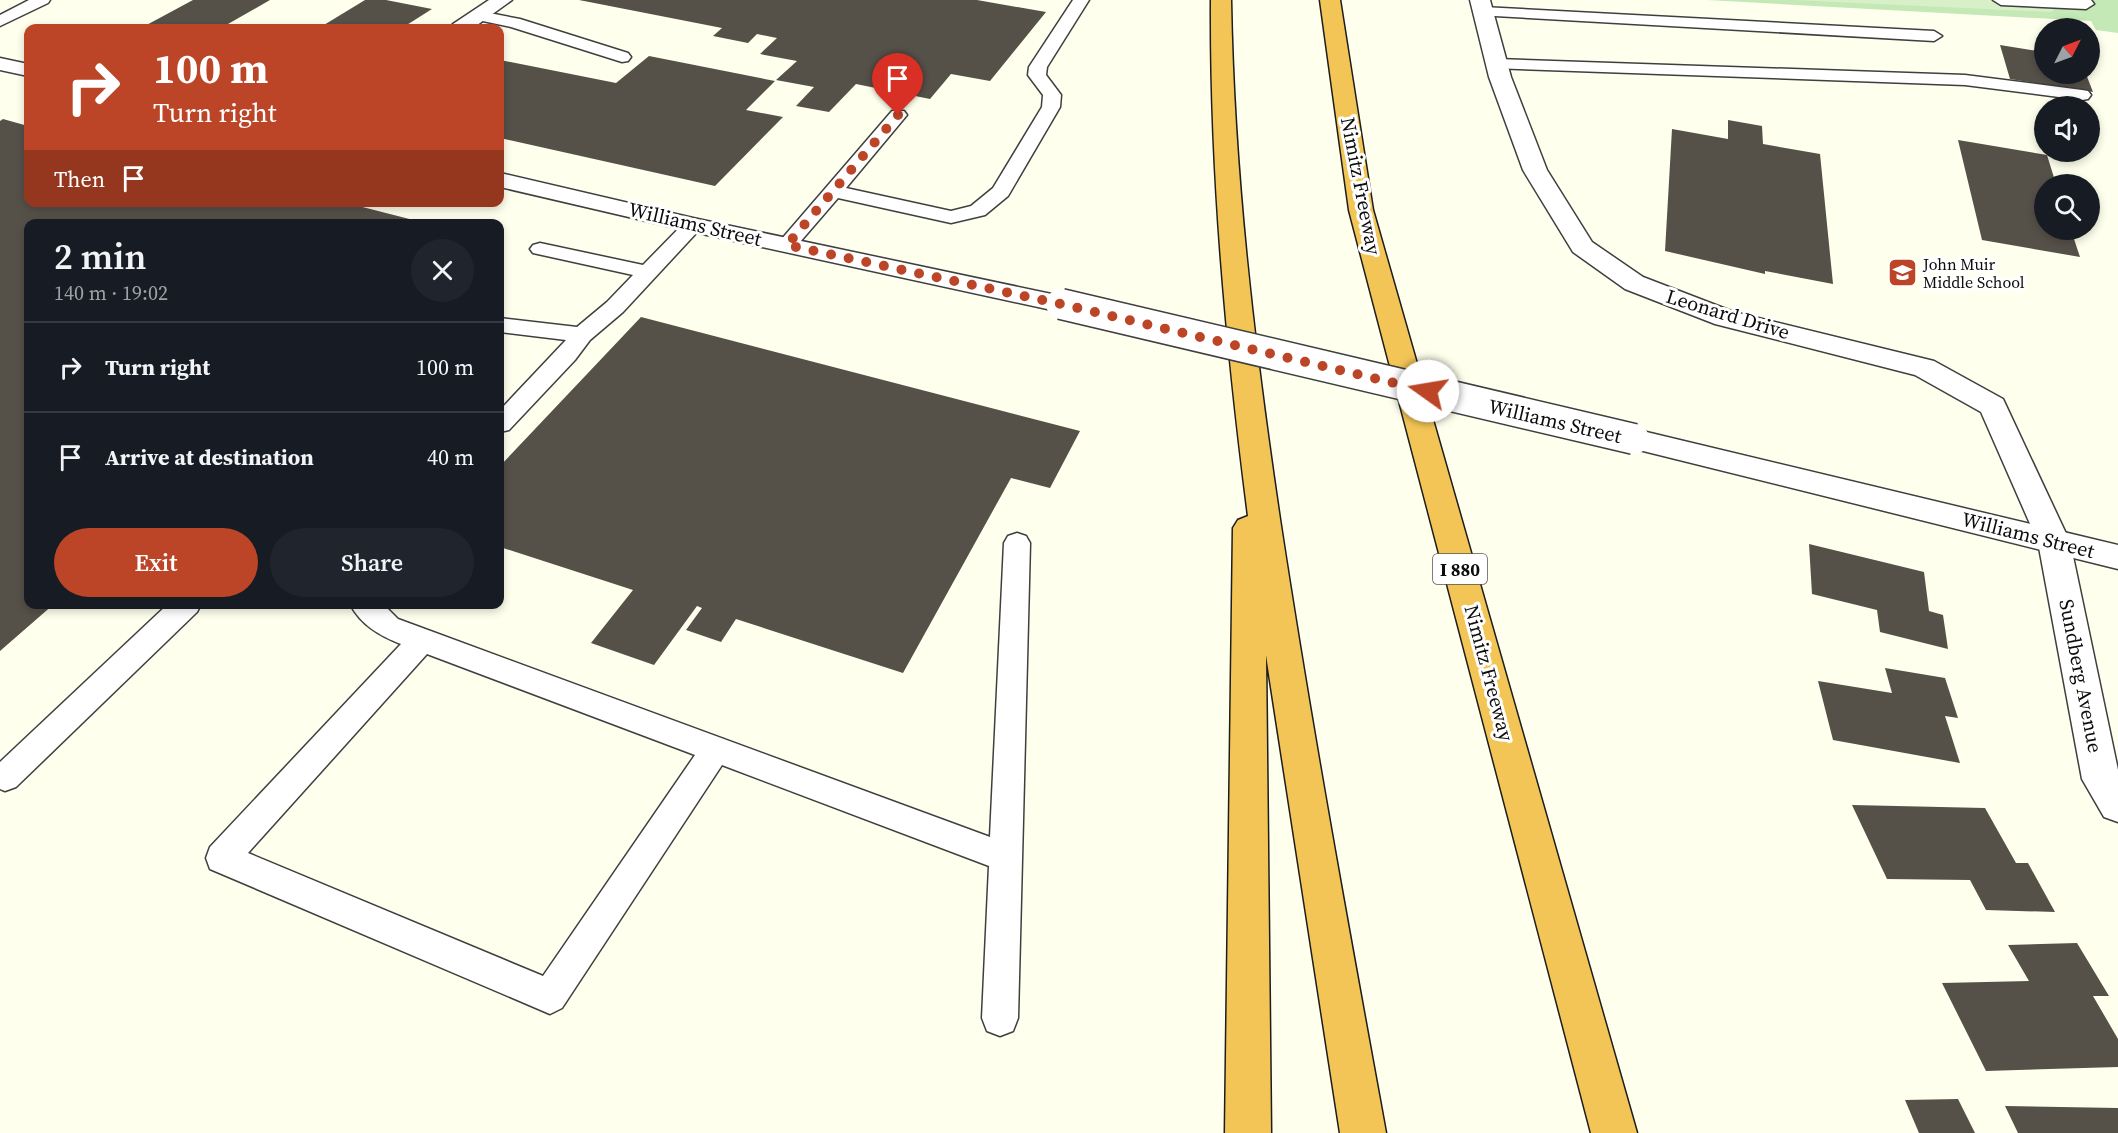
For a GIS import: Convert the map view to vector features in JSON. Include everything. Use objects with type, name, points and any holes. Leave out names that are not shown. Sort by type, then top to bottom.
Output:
[{"type":"highway","points":[[1221,0],[1228,175],[1249,403],[1303,773],[1363,1133]]},
{"type":"highway","name":"Nimitz Freeway","points":[[1329,0],[1361,210],[1614,1133]]},
{"type":"highway","points":[[1248,1133],[1249,403]]},
{"type":"street","points":[[466,24],[502,0]]},
{"type":"street","name":"Leonard Drive","points":[[1482,6],[1497,63],[1535,170],[1582,247],[1634,283],[1725,318],[1924,368],[1993,406],[2054,542]]},
{"type":"street","points":[[0,64],[24,69]]},
{"type":"street","name":"Williams Street","points":[[504,181],[693,225],[1061,304],[1634,439],[2118,557]]},
{"type":"street","name":"Sundberg Avenue","points":[[2054,542],[2101,779],[2118,805]]},
{"type":"lane","points":[[0,21],[42,0]]},
{"type":"lane","points":[[833,191],[951,217],[978,211],[1001,192],[1051,107],[1052,95],[1037,75],[1038,67],[1081,0]]},
{"type":"lane","points":[[2001,0],[2086,4],[2082,0]]},
{"type":"lane","points":[[1482,6],[1934,36]]},
{"type":"lane","points":[[478,16],[514,23],[622,57]]},
{"type":"lane","points":[[1497,63],[1965,80],[2082,95]]},
{"type":"lane","points":[[787,245],[898,115]]},
{"type":"lane","points":[[504,420],[567,355],[582,335],[615,307],[693,225]]},
{"type":"lane","points":[[540,249],[648,272]]},
{"type":"lane","points":[[504,325],[582,335]]},
{"type":"lane","points":[[1000,1018],[1017,543]]},
{"type":"lane","points":[[5,777],[182,609]]},
{"type":"lane","points":[[369,609],[388,627],[1005,857]]},
{"type":"lane","points":[[422,640],[222,858],[550,996],[716,749]]},
{"type":"green space","points":[[1707,0],[2118,0],[2118,33],[2100,31],[2100,18],[2036,18]]},
{"type":"green space","points":[[1793,0],[2055,0],[2059,4],[2051,12]]},
{"type":"building","points":[[193,0],[270,0],[228,24],[148,24]]},
{"type":"building","points":[[365,0],[386,0],[432,9],[408,24],[326,24]]},
{"type":"building","points":[[579,0],[977,0],[1046,12],[990,81],[951,74],[930,99],[856,84],[829,112],[796,106],[814,87],[776,80],[797,61],[760,54],[777,38],[757,34],[748,43],[713,36],[722,28]]},
{"type":"building","points":[[2000,45],[2034,50],[2034,83],[2010,79]]},
{"type":"building","points":[[649,56],[775,81],[746,110],[783,117],[715,186],[504,139],[504,61],[616,83]]},
{"type":"building","points":[[2042,84],[2090,84],[2093,92]]},
{"type":"building","points":[[3,119],[24,125],[24,207],[363,207],[409,219],[24,219],[24,609],[48,609],[0,651],[0,121]]},
{"type":"building","points":[[1728,120],[1762,126],[1763,144],[1820,154],[1833,284],[1765,271],[1765,274],[1665,251],[1672,129],[1728,139]]},
{"type":"building","points":[[1958,140],[2034,153],[2034,162],[2049,162],[2053,174],[2034,174],[2034,240],[2074,240],[2080,257],[1982,240]]},
{"type":"building","points":[[641,317],[1080,431],[1050,488],[1011,478],[903,673],[736,619],[721,642],[686,630],[702,608],[697,606],[654,665],[591,643],[633,590],[504,548],[504,462]]},
{"type":"building","points":[[1809,544],[1924,572],[1929,611],[1943,615],[1948,649],[1880,632],[1877,610],[1812,594]]},
{"type":"building","points":[[1885,668],[1945,678],[1958,718],[1945,716],[1960,763],[1833,740],[1818,681],[1892,693]]},
{"type":"building","points":[[1852,805],[1985,808],[2016,863],[2028,863],[2055,912],[1986,910],[1970,880],[1887,879]]},
{"type":"building","points":[[2077,943],[2109,996],[2093,996],[2118,1039],[2118,1067],[1986,1071],[1942,983],[2029,981],[2008,945]]},
{"type":"building","points":[[1958,1099],[1975,1133],[1919,1133],[1905,1100]]},
{"type":"building","points":[[2005,1106],[2118,1108],[2118,1133],[2018,1133]]},
{"type":"place","name":"John Muir Middle School","points":[[1902,273]]},
{"type":"route","points":[[898,115],[787,245],[1061,304],[1428,391]]}]
